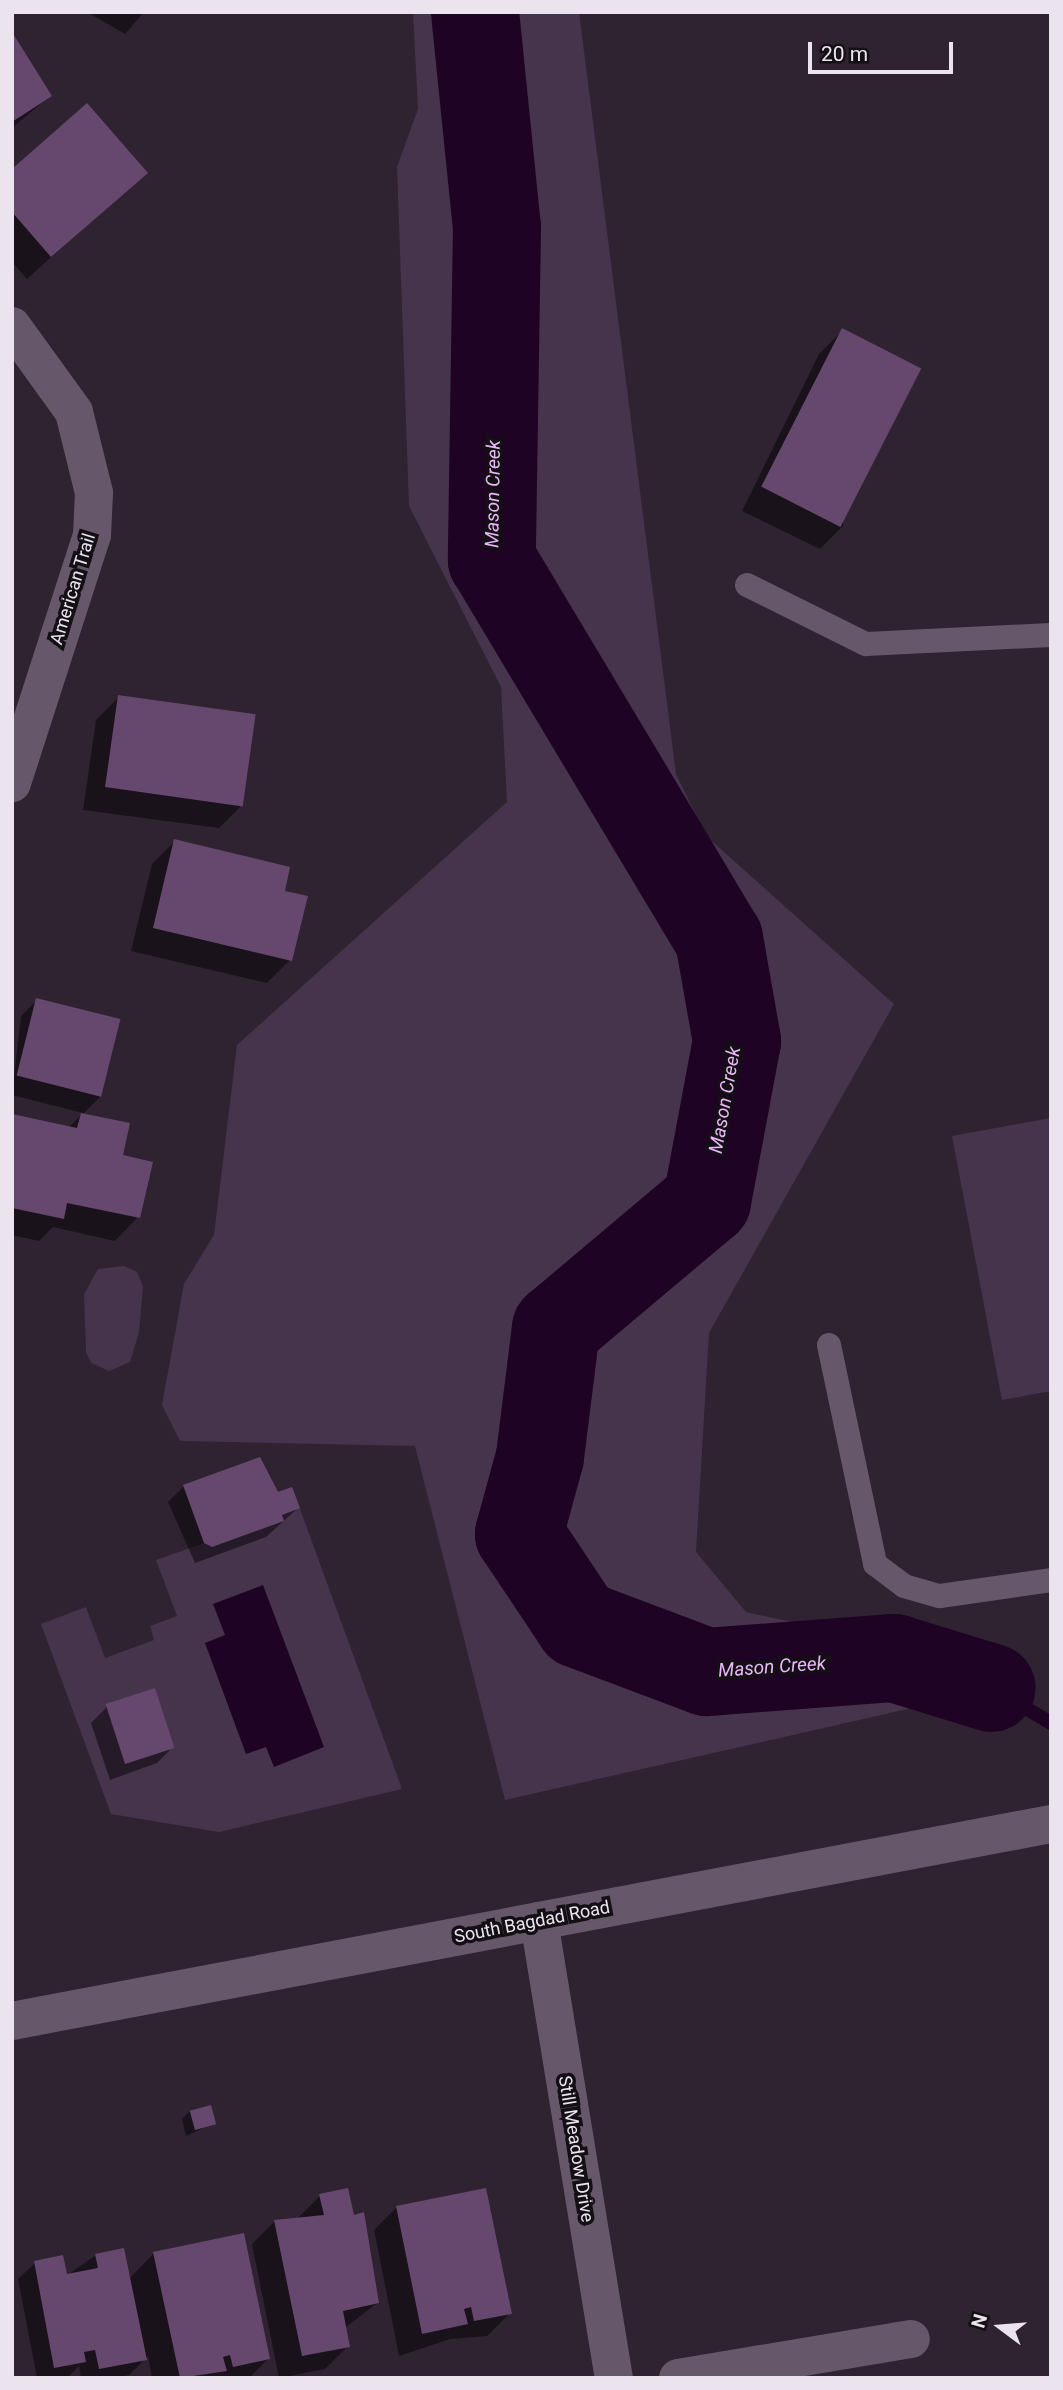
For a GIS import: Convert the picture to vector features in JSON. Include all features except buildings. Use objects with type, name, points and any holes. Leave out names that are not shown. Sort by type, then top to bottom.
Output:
[{"type":"street","name":"American Trail","points":[[12,326],[74,412],[94,494],[92,535],[12,783]]},
{"type":"street","name":"South Bagdad Road","points":[[12,2021],[1048,1824]]},
{"type":"street","name":"Still Meadow Drive","points":[[539,1921],[614,2378]]},
{"type":"street","points":[[678,2378],[911,2339]]},
{"type":"lane","points":[[747,586],[866,644],[1051,635]]},
{"type":"lane","points":[[829,1345],[875,1564],[904,1586],[940,1596],[1051,1580]]},
{"type":"shaded area","points":[[413,12],[579,12],[676,774],[706,836],[894,1004],[709,1333],[696,1552],[746,1612],[986,1664],[956,1698],[505,1800],[415,1446],[180,1441],[162,1405],[184,1284],[214,1235],[237,1045],[507,802],[501,687],[409,506],[397,167],[418,109]]},
{"type":"shaded area","points":[[1051,1118],[1051,1391],[1002,1400],[952,1136]]},
{"type":"shaded area","points":[[124,1266],[137,1272],[143,1286],[139,1332],[130,1362],[109,1371],[91,1363],[86,1352],[84,1294],[98,1269]]},
{"type":"shaded area","points":[[260,1457],[278,1492],[292,1487],[402,1789],[219,1832],[111,1814],[41,1624],[86,1607],[105,1658],[154,1640],[150,1626],[177,1616],[156,1560],[204,1543],[183,1485]]},
{"type":"shaded area","points":[[263,1585],[324,1747],[274,1767],[266,1747],[246,1754],[205,1643],[225,1635],[213,1604]]},
{"type":"waterway","name":"Mason Creek","points":[[475,12],[497,227],[492,560],[719,939],[737,1041],[707,1201],[556,1328],[540,1457],[519,1534],[579,1624],[707,1672],[894,1658],[992,1688]]},
{"type":"waterway","name":"Mason Creek","points":[[992,1688],[1051,1723]]}]
